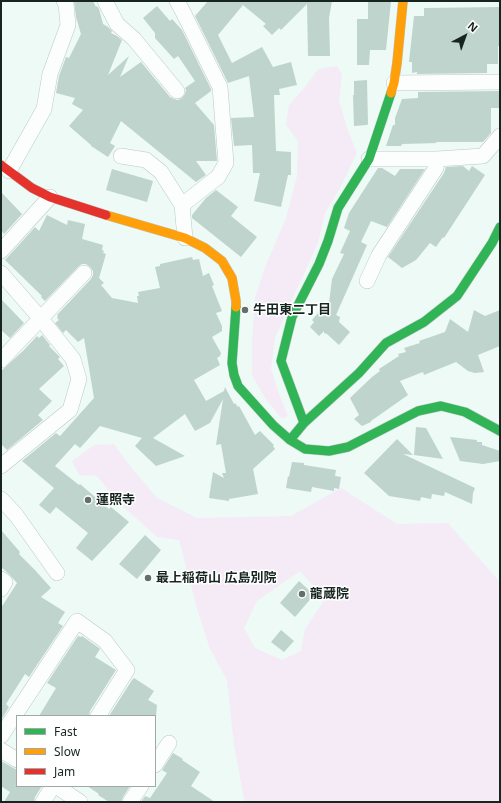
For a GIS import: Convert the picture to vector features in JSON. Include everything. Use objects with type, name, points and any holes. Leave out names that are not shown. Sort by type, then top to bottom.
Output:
[{"type":"street","points":[[64,1],[66,4],[68,25],[50,74],[44,109],[5,168],[32,188],[50,197],[128,222],[185,238],[205,248],[222,261],[232,278],[236,301],[232,363],[238,386],[273,425],[290,440],[305,449],[329,451],[348,447],[418,411],[441,406],[465,412],[500,431]]},
{"type":"street","points":[[105,1],[117,24],[134,39],[177,91]]},
{"type":"street","points":[[304,423],[281,361],[292,317],[319,264],[338,208],[369,159],[394,83],[404,1]]},
{"type":"street","points":[[182,205],[218,177],[226,163],[220,87],[184,5]]},
{"type":"street","points":[[394,83],[500,82]]},
{"type":"street","points":[[369,159],[437,159],[483,156],[500,136]]},
{"type":"street","points":[[121,156],[146,160],[161,172],[182,205],[185,238]]},
{"type":"street","points":[[367,281],[379,255],[436,168],[437,159]]},
{"type":"street","points":[[1,251],[50,197]]},
{"type":"street","points":[[290,440],[304,423],[359,373],[386,343],[424,322],[457,296],[500,227]]},
{"type":"street","points":[[1,273],[73,359],[79,379],[70,410],[1,466]]},
{"type":"street","points":[[1,360],[84,273]]},
{"type":"street","points":[[1,499],[16,516],[57,574]]},
{"type":"street","points":[[1,579],[5,582],[1,589]]},
{"type":"street","points":[[1,736],[77,621],[105,641],[127,670],[99,715]]},
{"type":"street","points":[[156,763],[169,743]]},
{"type":"street","points":[[1,750],[16,759]]},
{"type":"street","points":[[43,802],[53,787]]},
{"type":"street","points":[[56,787],[80,802]]},
{"type":"street","points":[[130,802],[140,787]]},
{"type":"shaded area","points":[[337,66],[342,74],[339,100],[347,128],[357,153],[340,188],[325,213],[318,243],[275,338],[271,369],[288,416],[282,419],[265,398],[252,375],[252,342],[255,297],[266,265],[286,218],[297,176],[298,141],[286,125],[289,105],[318,69]]},
{"type":"shaded area","points":[[114,444],[157,498],[197,518],[291,516],[341,488],[397,524],[448,523],[500,582],[500,802],[247,802],[244,799],[234,745],[227,680],[210,649],[197,609],[179,540],[157,537],[118,502],[97,476],[79,475],[72,461],[94,445]],"holes":[[[300,571],[325,599],[305,629],[301,651],[282,660],[255,648],[244,628],[257,601]]]},
{"type":"building","points":[[74,1],[93,1],[99,9],[103,24],[112,31],[111,33],[122,40],[108,75],[129,56],[120,77],[141,62],[170,97],[178,100],[185,94],[185,88],[195,81],[178,56],[174,59],[155,38],[155,33],[143,18],[157,6],[170,21],[172,19],[182,30],[211,89],[211,91],[195,103],[214,125],[217,161],[196,161],[206,175],[196,182],[121,121],[110,143],[115,146],[108,157],[91,146],[69,126],[83,110],[72,104],[75,98],[56,93],[59,76],[66,57],[69,58],[81,34],[76,17]]},
{"type":"building","points":[[208,1],[332,1],[329,18],[330,56],[308,56],[307,4],[281,30],[279,28],[272,35],[263,26],[266,24],[243,5],[218,35],[232,63],[262,47],[273,67],[291,62],[297,85],[279,89],[280,95],[274,95],[276,151],[291,152],[291,175],[288,175],[281,207],[254,201],[260,173],[253,173],[252,145],[234,146],[231,118],[254,117],[249,76],[228,83],[195,16]]},
{"type":"building","points":[[368,1],[391,1],[386,50],[370,50],[369,65],[357,65],[357,19],[368,19]]},
{"type":"building","points":[[500,7],[500,46],[498,46],[498,64],[487,64],[487,73],[412,73],[412,62],[409,62],[414,16],[424,16],[424,8]]},
{"type":"building","points":[[367,80],[368,124],[354,126],[354,81]]},
{"type":"building","points":[[500,91],[500,108],[491,108],[491,133],[483,142],[435,142],[437,143],[386,146],[393,125],[395,125],[395,118],[402,99],[418,98],[418,92]]},
{"type":"building","points":[[463,166],[469,171],[472,166],[485,175],[444,238],[443,237],[436,247],[430,243],[416,260],[402,268],[388,257],[444,173],[446,167]]},
{"type":"building","points":[[378,168],[382,168],[395,176],[400,169],[425,169],[387,227],[371,221],[361,242],[367,245],[336,315],[340,317],[339,322],[350,332],[339,345],[324,333],[324,331],[319,336],[310,327],[314,322],[312,320],[318,313],[321,301],[329,303],[332,279],[344,254],[340,253],[350,231],[344,228],[349,213]]},
{"type":"building","points":[[112,169],[153,181],[147,202],[106,190]]},
{"type":"building","points":[[216,190],[238,207],[231,216],[257,237],[241,257],[192,218],[192,215],[206,198]]},
{"type":"building","points":[[1,192],[22,214],[4,234],[1,230]]},
{"type":"building","points":[[47,215],[67,225],[68,220],[85,224],[82,239],[103,245],[103,253],[106,254],[99,278],[104,283],[101,285],[112,298],[138,303],[138,292],[160,288],[155,267],[160,266],[160,264],[192,257],[193,260],[199,259],[203,276],[209,273],[214,285],[212,286],[222,311],[216,313],[222,326],[222,331],[212,337],[221,353],[217,358],[220,365],[194,380],[206,401],[224,391],[225,387],[234,404],[235,403],[238,407],[239,406],[255,435],[260,431],[274,445],[273,446],[275,449],[253,469],[258,494],[229,499],[229,501],[209,498],[213,472],[224,478],[222,473],[226,473],[221,444],[216,445],[223,399],[210,423],[195,431],[185,414],[153,438],[185,456],[156,466],[135,446],[142,438],[100,426],[80,448],[75,444],[55,466],[79,485],[80,484],[109,509],[111,507],[129,522],[92,561],[76,548],[88,533],[56,507],[50,514],[39,505],[54,488],[22,461],[56,433],[60,436],[94,398],[84,338],[78,342],[66,330],[63,333],[55,323],[59,320],[57,315],[91,279],[93,271],[86,264],[82,264],[45,301],[41,297],[42,296],[5,260],[35,227],[39,231]]},
{"type":"building","points":[[1,299],[24,323],[10,338],[1,330]]},
{"type":"building","points":[[474,310],[485,316],[500,310],[500,346],[478,355],[484,372],[475,373],[468,371],[456,362],[424,375],[423,372],[400,381],[408,395],[371,422],[362,426],[354,419],[359,415],[350,398],[380,371],[379,369],[399,356],[398,354],[406,352],[404,348],[445,332],[450,319],[468,332]]},
{"type":"building","points":[[42,335],[50,345],[49,346],[60,357],[58,359],[64,366],[39,389],[52,401],[38,415],[43,420],[7,450],[1,444],[1,371],[37,336],[39,338]]},
{"type":"building","points":[[416,427],[426,428],[443,459],[414,455]]},
{"type":"building","points":[[450,437],[477,440],[477,442],[482,442],[482,445],[500,451],[500,461],[483,464],[460,461]]},
{"type":"building","points":[[397,439],[413,455],[403,454],[475,488],[472,504],[445,492],[444,496],[432,494],[431,499],[421,497],[420,501],[389,496],[364,473]]},
{"type":"building","points":[[292,462],[336,470],[335,476],[341,477],[339,489],[334,488],[334,491],[312,487],[311,492],[286,488]]},
{"type":"building","points":[[1,530],[20,552],[19,554],[51,588],[41,597],[65,612],[58,623],[63,626],[29,677],[25,674],[6,704],[9,707],[1,720],[1,608],[17,583],[1,567]]},
{"type":"building","points":[[145,535],[161,550],[137,579],[119,564]]},
{"type":"building","points":[[299,581],[314,595],[295,617],[280,603]]},
{"type":"building","points":[[281,630],[294,641],[284,652],[271,642]]},
{"type":"building","points":[[78,636],[82,636],[99,648],[100,649],[95,657],[116,670],[90,711],[89,715],[40,715],[56,688],[47,683]]},
{"type":"building","points":[[134,678],[154,691],[148,700],[157,705],[156,716],[110,715]]},
{"type":"building","points":[[173,753],[200,772],[191,786],[215,802],[141,802],[145,796],[150,798],[167,773],[162,770]]},
{"type":"building","points":[[1,761],[16,769],[16,787],[41,787],[35,797],[34,802],[4,802],[10,792],[1,786]]},
{"type":"building","points":[[88,787],[129,787],[121,802],[109,802],[98,795],[99,794]]},
{"type":"traffic: fast","points":[[290,440],[304,423],[281,361],[292,317],[319,264],[338,208],[369,159],[391,93]]},
{"type":"traffic: fast","points":[[304,423],[359,373],[386,343],[424,322],[457,296],[492,243],[500,227]]},
{"type":"traffic: fast","points":[[236,307],[232,363],[238,386],[273,425],[290,440],[305,449],[329,451],[348,447],[418,411],[441,406],[465,412],[500,431]]},
{"type":"traffic: slow","points":[[391,93],[397,63],[403,1]]},
{"type":"traffic: slow","points":[[106,215],[185,238],[205,248],[222,261],[232,278],[236,307]]},
{"type":"traffic: jam","points":[[1,165],[32,188],[50,197],[106,215]]},
{"type":"place","name":"牛田東二丁目","points":[[245,310]]},
{"type":"place","name":"蓮照寺","points":[[88,500]]},
{"type":"place","name":"最上稲荷山 広島別院","points":[[148,578]]},
{"type":"place","name":"龍蔵院","points":[[302,594]]}]
